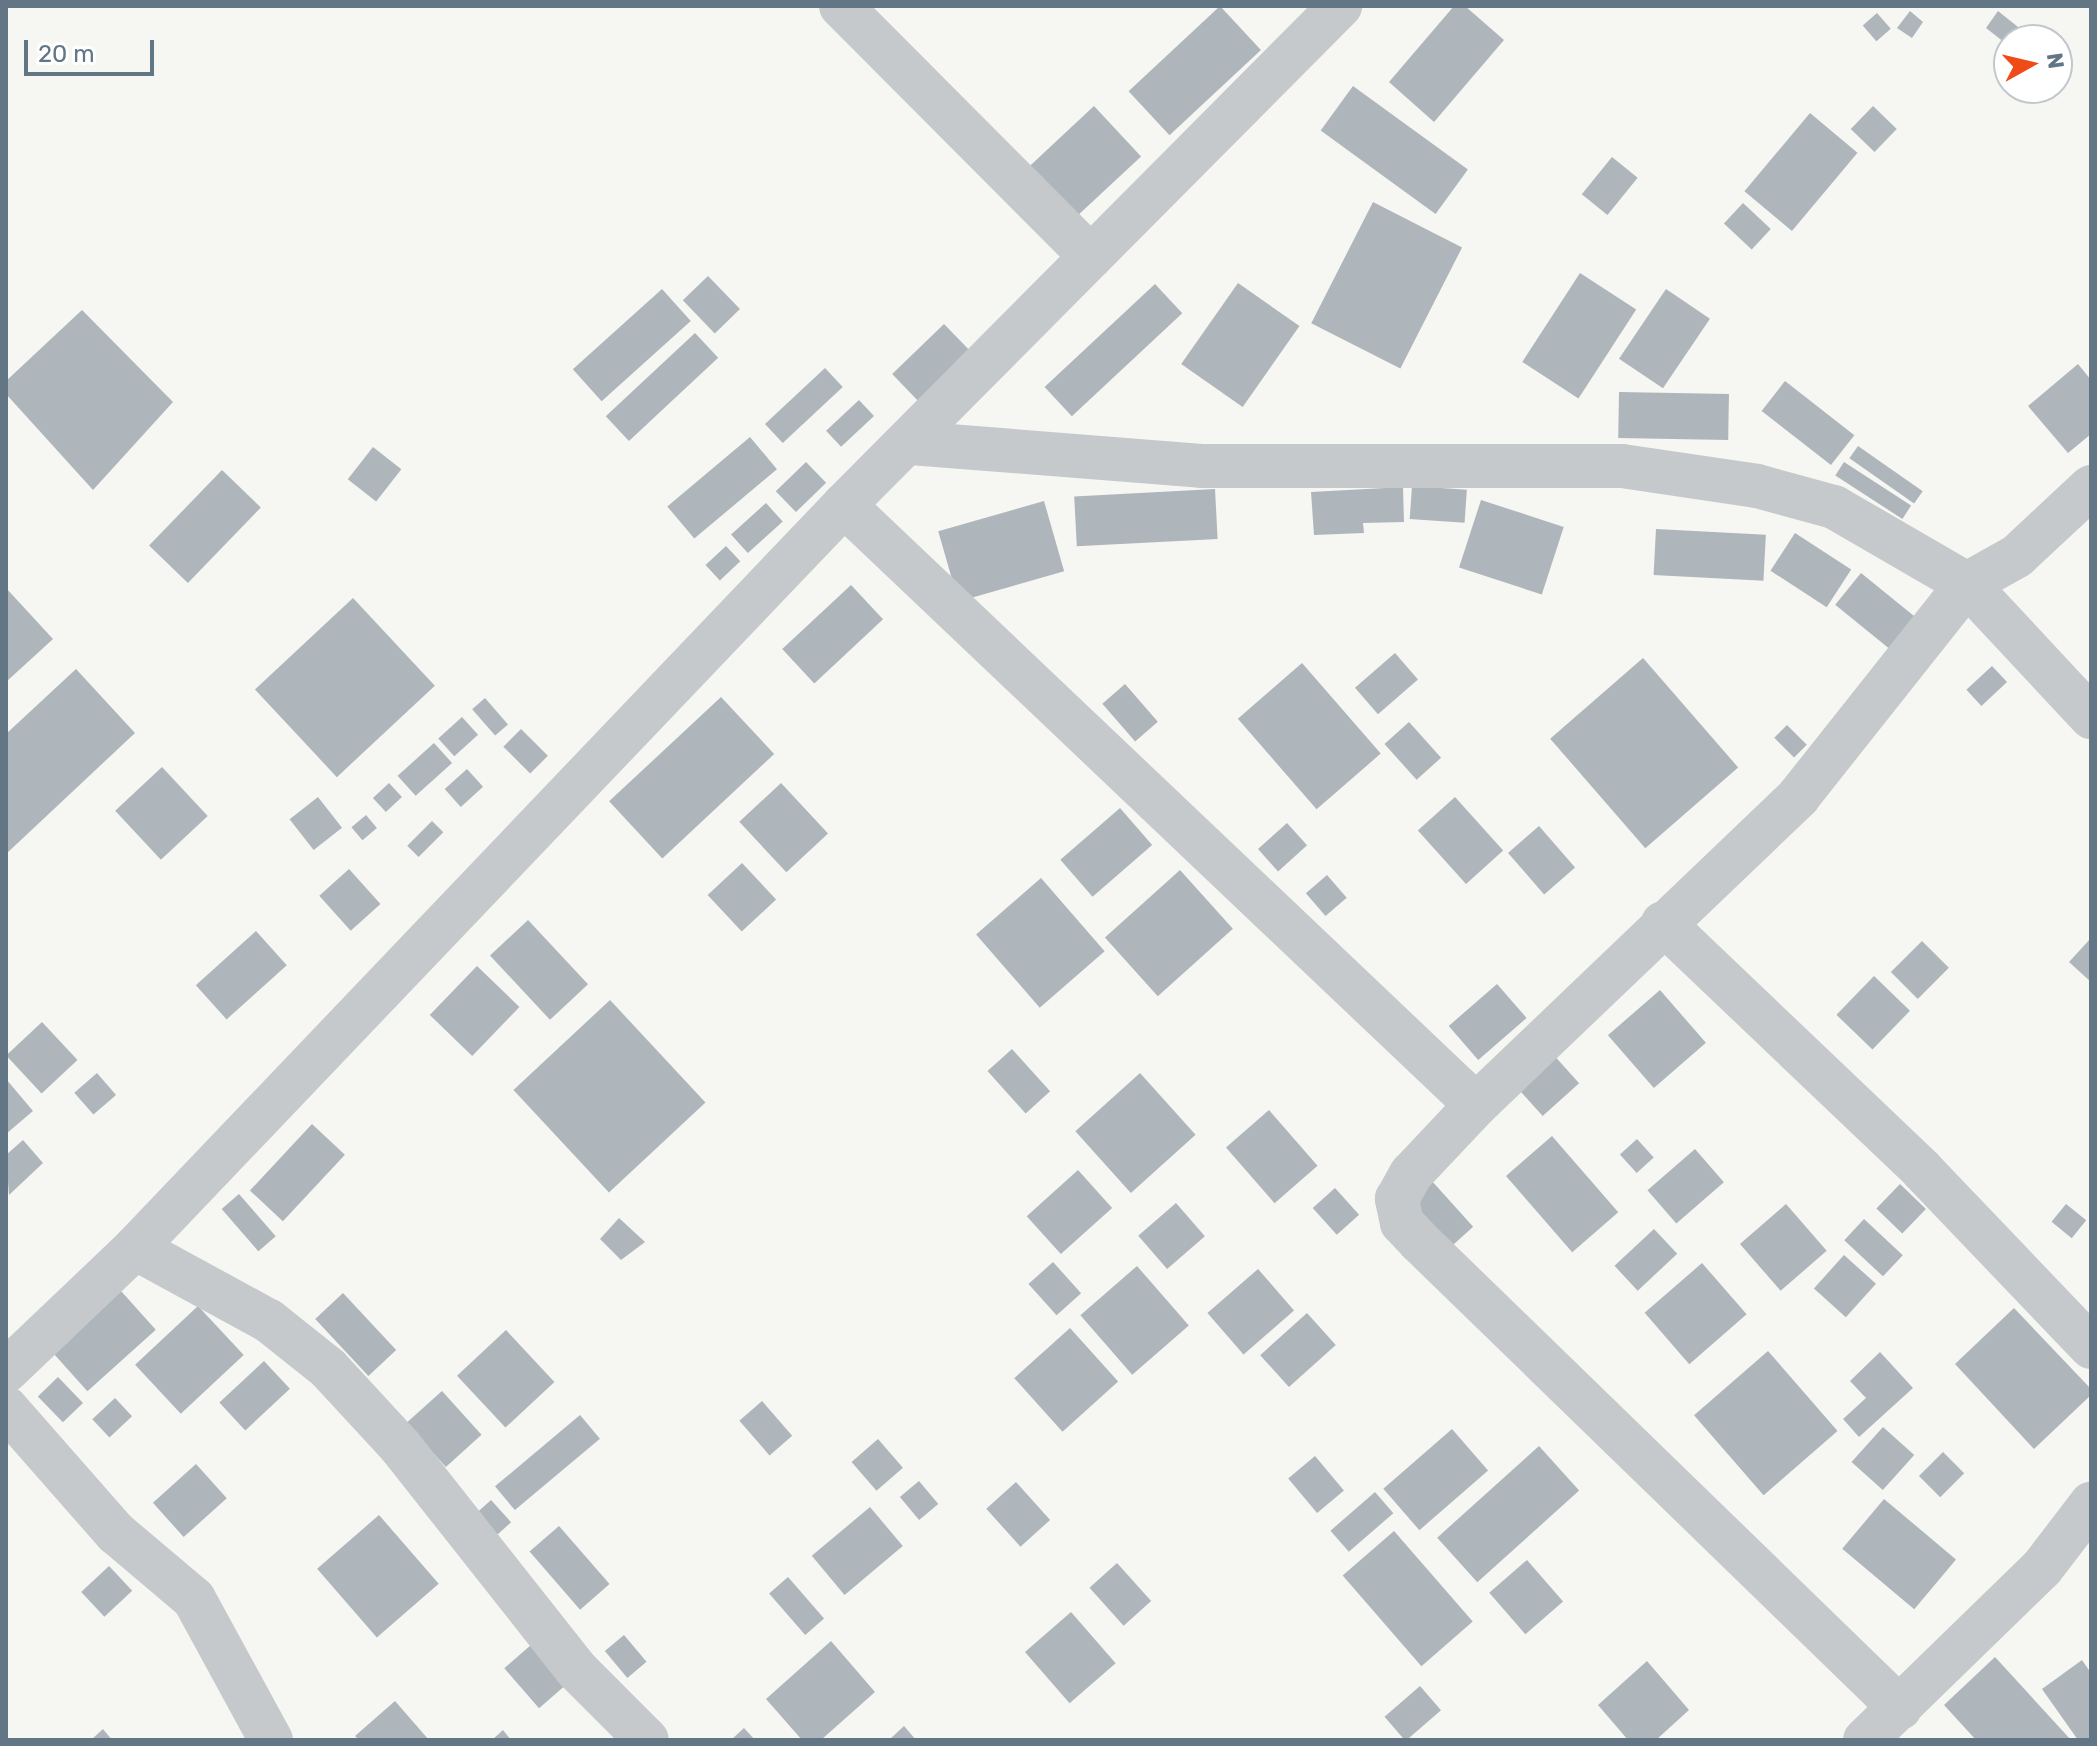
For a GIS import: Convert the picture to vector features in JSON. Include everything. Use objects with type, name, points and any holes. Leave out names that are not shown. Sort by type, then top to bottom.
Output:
[{"type":"street","points":[[841,6],[1091,257]]},
{"type":"street","points":[[6,1371],[135,1248],[844,505],[911,443],[1340,6]]},
{"type":"street","points":[[911,443],[1201,466],[1622,466],[1757,486],[1834,507],[1967,584],[2091,717]]},
{"type":"street","points":[[1900,1708],[1402,1223],[1397,1210],[1402,1186],[1476,1105],[1798,797],[1967,584],[2017,556],[2091,487]]},
{"type":"street","points":[[844,505],[1476,1105]]},
{"type":"street","points":[[1663,923],[1922,1170],[2091,1347]]},
{"type":"street","points":[[135,1248],[269,1321],[328,1368],[400,1446],[576,1669],[647,1740]]},
{"type":"street","points":[[6,1408],[116,1533],[194,1599],[271,1740]]},
{"type":"street","points":[[1865,1740],[2042,1568],[2091,1504]]},
{"type":"building","points":[[1220,6],[1261,50],[1170,135],[1129,91]]},
{"type":"building","points":[[1454,6],[1465,6],[1504,40],[1434,122],[1389,82]]},
{"type":"building","points":[[1910,11],[1923,22],[1912,38],[1897,28]]},
{"type":"building","points":[[1998,11],[2014,24],[1993,24],[1993,33],[1986,28]]},
{"type":"building","points":[[1877,13],[1891,29],[1876,41],[1863,25]]},
{"type":"building","points":[[1353,86],[1468,169],[1436,214],[1321,130]]},
{"type":"building","points":[[1094,106],[1141,156],[1067,225],[1020,175]]},
{"type":"building","points":[[1873,106],[1897,129],[1875,152],[1851,129]]},
{"type":"building","points":[[1810,113],[1857,153],[1792,231],[1744,191]]},
{"type":"building","points":[[1612,157],[1638,178],[1607,215],[1582,194]]},
{"type":"building","points":[[1373,202],[1462,247],[1400,369],[1311,323]]},
{"type":"building","points":[[1743,203],[1771,229],[1752,249],[1724,223]]},
{"type":"building","points":[[1580,273],[1636,309],[1578,398],[1522,362]]},
{"type":"building","points":[[708,276],[740,309],[715,333],[683,300]]},
{"type":"building","points":[[1238,283],[1299,326],[1243,407],[1181,364]]},
{"type":"building","points":[[1155,284],[1182,313],[1072,416],[1045,387]]},
{"type":"building","points":[[662,289],[691,321],[602,401],[573,369]]},
{"type":"building","points":[[1666,289],[1710,319],[1663,388],[1619,359]]},
{"type":"building","points":[[82,310],[173,402],[93,490],[6,394],[6,381]]},
{"type":"building","points":[[944,324],[970,351],[918,401],[892,374]]},
{"type":"building","points":[[695,333],[718,358],[629,441],[606,416]]},
{"type":"building","points":[[2078,364],[2091,380],[2091,434],[2068,453],[2028,406]]},
{"type":"building","points":[[825,368],[843,387],[783,443],[765,424]]},
{"type":"building","points":[[1785,381],[1854,435],[1831,465],[1762,411]]},
{"type":"building","points":[[1619,392],[1729,394],[1728,440],[1618,438]]},
{"type":"building","points":[[859,400],[874,416],[841,447],[826,431]]},
{"type":"building","points":[[750,437],[777,469],[694,539],[667,506]]},
{"type":"building","points":[[1858,446],[1923,491],[1914,504],[1849,458]]},
{"type":"building","points":[[373,447],[401,469],[376,501],[348,479]]},
{"type":"building","points":[[806,462],[826,483],[796,512],[776,491]]},
{"type":"building","points":[[1844,462],[1911,506],[1902,519],[1835,475]]},
{"type":"building","points":[[222,470],[261,508],[188,583],[149,546]]},
{"type":"building","points":[[1412,486],[1467,490],[1465,523],[1410,519]]},
{"type":"building","points":[[1403,487],[1404,522],[1363,523],[1364,533],[1314,535],[1311,492]]},
{"type":"building","points":[[1215,489],[1218,539],[1077,546],[1074,496]]},
{"type":"building","points":[[1481,500],[1564,527],[1542,594],[1459,568]]},
{"type":"building","points":[[1044,501],[1064,571],[958,601],[938,531]]},
{"type":"building","points":[[766,503],[783,522],[748,553],[731,534]]},
{"type":"building","points":[[1656,529],[1766,535],[1763,581],[1654,575]]},
{"type":"building","points":[[1795,533],[1851,569],[1827,607],[1770,571]]},
{"type":"building","points":[[726,546],[740,561],[720,580],[706,565]]},
{"type":"building","points":[[1861,573],[1929,628],[1904,660],[1835,605]]},
{"type":"building","points":[[851,585],[883,619],[814,683],[782,649]]},
{"type":"building","points":[[6,588],[53,639],[6,682]]},
{"type":"building","points":[[353,598],[435,686],[337,777],[255,689]]},
{"type":"building","points":[[1395,653],[1418,679],[1378,714],[1355,688]]},
{"type":"building","points":[[1643,658],[1738,767],[1645,848],[1550,739]]},
{"type":"building","points":[[1302,663],[1381,754],[1317,809],[1238,719]]},
{"type":"building","points":[[1992,666],[2007,682],[1981,706],[1966,690]]},
{"type":"building","points":[[76,669],[135,733],[6,854],[6,734]]},
{"type":"building","points":[[1125,684],[1158,722],[1135,741],[1102,704]]},
{"type":"building","points":[[721,697],[774,754],[662,858],[609,801]]},
{"type":"building","points":[[485,698],[508,724],[495,736],[472,709]]},
{"type":"building","points":[[462,717],[478,735],[454,756],[438,738]]},
{"type":"building","points":[[1409,722],[1441,758],[1417,780],[1384,744]]},
{"type":"building","points":[[1787,725],[1807,745],[1794,758],[1774,738]]},
{"type":"building","points":[[521,729],[548,756],[530,774],[503,747]]},
{"type":"building","points":[[434,743],[452,763],[416,796],[398,776]]},
{"type":"building","points":[[162,767],[208,816],[161,860],[115,811]]},
{"type":"building","points":[[467,769],[483,787],[461,807],[445,789]]},
{"type":"building","points":[[389,783],[402,797],[386,812],[373,798]]},
{"type":"building","points":[[781,783],[828,833],[786,872],[739,822]]},
{"type":"building","points":[[318,797],[342,828],[314,850],[290,819]]},
{"type":"building","points":[[1455,797],[1503,851],[1466,884],[1418,830]]},
{"type":"building","points":[[1120,808],[1152,845],[1093,897],[1060,860]]},
{"type":"building","points":[[366,815],[377,828],[362,840],[351,827]]},
{"type":"building","points":[[432,821],[443,832],[419,857],[407,846]]},
{"type":"building","points":[[1287,823],[1307,845],[1278,871],[1258,849]]},
{"type":"building","points":[[1539,826],[1575,868],[1544,894],[1508,853]]},
{"type":"building","points":[[742,863],[776,900],[742,932],[708,895]]},
{"type":"building","points":[[349,869],[380,904],[351,931],[319,896]]},
{"type":"building","points":[[1180,870],[1233,929],[1158,996],[1105,938]]},
{"type":"building","points":[[1327,875],[1347,898],[1326,916],[1306,893]]},
{"type":"building","points":[[1041,878],[1105,951],[1040,1008],[976,934]]},
{"type":"building","points":[[528,920],[588,984],[550,1020],[490,955]]},
{"type":"building","points":[[256,931],[287,965],[227,1019],[196,985]]},
{"type":"building","points":[[2091,938],[2091,982],[2069,962]]},
{"type":"building","points":[[1922,941],[1949,968],[1918,999],[1891,972]]},
{"type":"building","points":[[477,966],[519,1007],[472,1056],[430,1015]]},
{"type":"building","points":[[1874,976],[1910,1011],[1872,1050],[1836,1015]]},
{"type":"building","points":[[1497,984],[1527,1018],[1478,1060],[1449,1026]]},
{"type":"building","points":[[1660,990],[1706,1043],[1654,1088],[1608,1035]]},
{"type":"building","points":[[610,1000],[705,1102],[609,1192],[513,1090]]},
{"type":"building","points":[[42,1022],[77,1060],[42,1093],[6,1055]]},
{"type":"building","points":[[1012,1049],[1050,1091],[1026,1113],[987,1071]]},
{"type":"building","points":[[1551,1052],[1579,1083],[1543,1116],[1515,1085]]},
{"type":"building","points":[[97,1073],[116,1095],[93,1115],[74,1093]]},
{"type":"building","points":[[1140,1073],[1196,1135],[1131,1193],[1075,1131]]},
{"type":"building","points":[[6,1079],[33,1111],[6,1134]]},
{"type":"building","points":[[1269,1110],[1318,1166],[1275,1203],[1226,1147]]},
{"type":"building","points":[[312,1124],[345,1155],[283,1221],[250,1191]]},
{"type":"building","points":[[1552,1136],[1618,1212],[1572,1252],[1506,1176]]},
{"type":"building","points":[[1637,1139],[1654,1158],[1637,1173],[1620,1154]]},
{"type":"building","points":[[23,1140],[43,1163],[9,1195],[6,1155]]},
{"type":"building","points":[[1695,1149],[1724,1182],[1676,1224],[1647,1190]]},
{"type":"building","points":[[1078,1170],[1112,1208],[1061,1254],[1027,1216]]},
{"type":"building","points":[[1431,1180],[1473,1227],[1440,1256],[1398,1209]]},
{"type":"building","points":[[1900,1184],[1926,1209],[1902,1233],[1876,1208]]},
{"type":"building","points":[[1335,1188],[1359,1215],[1337,1235],[1313,1208]]},
{"type":"building","points":[[239,1194],[276,1236],[258,1251],[222,1209]]},
{"type":"building","points":[[1176,1203],[1205,1236],[1167,1269],[1138,1236]]},
{"type":"building","points":[[1786,1204],[1827,1251],[1781,1291],[1740,1244]]},
{"type":"building","points":[[2066,1204],[2086,1220],[2072,1238],[2052,1222]]},
{"type":"building","points":[[619,1218],[645,1242],[621,1260],[600,1239]]},
{"type":"building","points":[[1864,1219],[1903,1255],[1883,1276],[1844,1240]]},
{"type":"building","points":[[1654,1229],[1677,1254],[1638,1291],[1615,1266]]},
{"type":"building","points":[[1844,1255],[1876,1284],[1846,1317],[1814,1288]]},
{"type":"building","points":[[1053,1262],[1081,1293],[1057,1315],[1028,1284]]},
{"type":"building","points":[[1702,1263],[1747,1314],[1689,1364],[1645,1313]]},
{"type":"building","points":[[1137,1266],[1189,1326],[1132,1375],[1080,1315]]},
{"type":"building","points":[[1258,1269],[1294,1311],[1244,1354],[1207,1313]]},
{"type":"building","points":[[121,1291],[156,1330],[87,1391],[53,1353]]},
{"type":"building","points":[[343,1293],[396,1350],[368,1376],[315,1319]]},
{"type":"building","points":[[198,1306],[244,1355],[181,1414],[135,1365]]},
{"type":"building","points":[[2014,1308],[2091,1389],[2091,1395],[2034,1449],[1955,1364]]},
{"type":"building","points":[[1307,1313],[1336,1345],[1289,1387],[1260,1355]]},
{"type":"building","points":[[1070,1328],[1118,1382],[1062,1432],[1014,1378]]},
{"type":"building","points":[[506,1330],[554,1382],[505,1428],[457,1376]]},
{"type":"building","points":[[1768,1351],[1838,1431],[1764,1495],[1694,1415]]},
{"type":"building","points":[[1880,1352],[1913,1388],[1859,1437],[1843,1419],[1866,1398],[1850,1381]]},
{"type":"building","points":[[264,1361],[290,1389],[245,1430],[219,1403]]},
{"type":"building","points":[[58,1377],[83,1403],[63,1422],[38,1396]]},
{"type":"building","points":[[442,1391],[481,1435],[446,1467],[406,1423]]},
{"type":"building","points":[[115,1398],[132,1416],[109,1437],[92,1419]]},
{"type":"building","points":[[762,1401],[792,1436],[770,1455],[739,1421]]},
{"type":"building","points":[[580,1415],[600,1439],[515,1510],[495,1486]]},
{"type":"building","points":[[1883,1427],[1914,1455],[1883,1490],[1852,1462]]},
{"type":"building","points":[[1452,1429],[1488,1471],[1419,1530],[1383,1489]]},
{"type":"building","points":[[878,1439],[903,1468],[877,1491],[852,1462]]},
{"type":"building","points":[[1539,1446],[1579,1491],[1477,1582],[1437,1538]]},
{"type":"building","points":[[1943,1452],[1964,1473],[1940,1497],[1919,1476]]},
{"type":"building","points":[[1315,1456],[1344,1490],[1317,1513],[1288,1478]]},
{"type":"building","points":[[196,1464],[227,1498],[184,1537],[153,1503]]},
{"type":"building","points":[[919,1481],[938,1504],[919,1520],[900,1497]]},
{"type":"building","points":[[1016,1482],[1050,1520],[1020,1547],[986,1509]]},
{"type":"building","points":[[1375,1492],[1393,1513],[1349,1552],[1330,1531]]},
{"type":"building","points":[[1884,1499],[1956,1559],[1914,1609],[1842,1549]]},
{"type":"building","points":[[491,1500],[511,1522],[497,1535],[477,1513]]},
{"type":"building","points":[[870,1507],[903,1546],[845,1595],[812,1556]]},
{"type":"building","points":[[379,1515],[439,1584],[377,1637],[317,1569]]},
{"type":"building","points":[[559,1526],[610,1584],[580,1610],[530,1552]]},
{"type":"building","points":[[1394,1531],[1473,1622],[1421,1666],[1343,1576]]},
{"type":"building","points":[[1527,1560],[1563,1602],[1525,1634],[1489,1593]]},
{"type":"building","points":[[1117,1563],[1151,1601],[1124,1626],[1090,1588]]},
{"type":"building","points":[[109,1566],[132,1591],[104,1617],[81,1592]]},
{"type":"building","points":[[788,1577],[824,1619],[805,1635],[769,1593]]},
{"type":"building","points":[[1071,1612],[1116,1663],[1070,1703],[1025,1652]]},
{"type":"building","points":[[624,1635],[646,1662],[627,1678],[605,1651]]},
{"type":"building","points":[[539,1638],[574,1678],[539,1708],[504,1668]]},
{"type":"building","points":[[831,1641],[875,1692],[821,1740],[802,1740],[766,1699]]},
{"type":"building","points":[[1995,1657],[2071,1740],[1976,1740],[1944,1705]]},
{"type":"building","points":[[2082,1660],[2091,1673],[2091,1740],[2078,1740],[2042,1689]]},
{"type":"building","points":[[1647,1661],[1689,1710],[1656,1740],[1628,1740],[1598,1705]]},
{"type":"building","points":[[1420,1686],[1441,1710],[1407,1740],[1385,1717]]},
{"type":"building","points":[[395,1701],[429,1740],[359,1740],[355,1736]]},
{"type":"building","points":[[904,1726],[916,1740],[889,1740]]},
{"type":"building","points":[[744,1728],[755,1740],[731,1740]]},
{"type":"building","points":[[103,1729],[112,1740],[91,1740]]},
{"type":"building","points":[[503,1730],[511,1740],[492,1740]]}]
